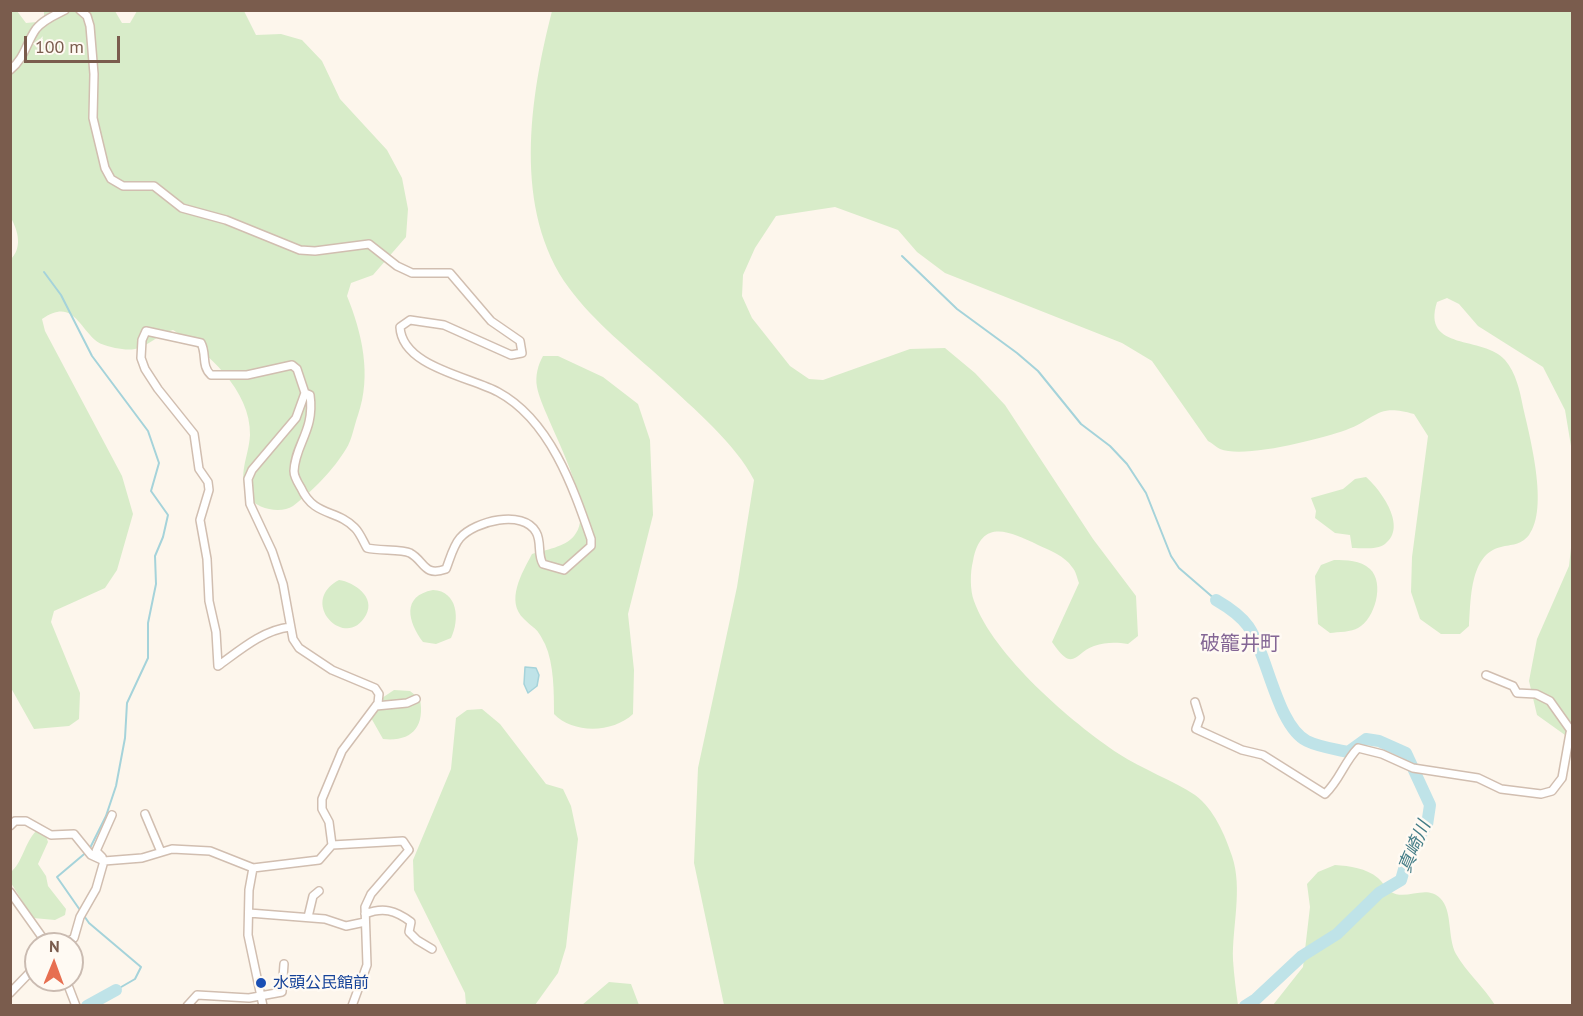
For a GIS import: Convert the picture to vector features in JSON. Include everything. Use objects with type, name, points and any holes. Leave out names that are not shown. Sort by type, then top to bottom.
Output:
[{"type":"street","points":[[10,70],[20,62],[36,29],[65,10]]},
{"type":"street","points":[[80,10],[87,16],[90,26],[96,137],[105,168],[111,179],[123,186],[154,186],[182,208],[226,220],[300,250],[315,251],[369,244],[397,266],[412,273],[450,273],[491,321],[520,342],[523,348],[522,353],[511,356],[452,327],[410,320],[400,327],[402,340],[432,365],[459,378],[496,391],[538,426],[568,481],[585,521],[591,546],[564,570],[557,569],[543,564],[536,531],[528,524],[492,520],[482,523],[459,539],[446,568],[439,571],[429,570],[410,553],[367,548],[355,528],[312,506],[305,497],[294,473],[296,461],[311,424],[310,395],[305,393]]},
{"type":"street","points":[[290,627],[277,628],[218,666],[216,632],[209,601],[207,559],[200,520],[209,490],[208,482],[199,468],[194,434],[188,422],[158,389],[145,369],[141,358],[142,340],[146,331],[201,343],[204,349],[205,366],[211,375],[247,375],[292,365],[297,369],[305,393],[296,418],[252,470],[248,485],[250,504],[272,551],[283,584],[290,627],[299,648],[332,670],[375,688],[379,694],[376,706],[342,751],[322,800],[322,809],[329,822],[332,845]]},
{"type":"street","points":[[1195,702],[1200,718],[1196,729],[1242,750],[1263,755],[1295,772],[1325,794],[1335,785],[1351,755],[1358,748],[1382,754],[1413,768],[1478,778],[1501,789],[1541,794],[1552,791],[1562,778],[1566,743],[1572,733],[1550,701],[1536,694],[1517,693],[1513,686],[1485,675]]},
{"type":"street","points":[[376,706],[407,703],[416,699]]},
{"type":"street","points":[[145,814],[161,852]]},
{"type":"street","points":[[76,932],[84,908],[96,889],[102,860],[96,851],[112,815]]},
{"type":"street","points":[[10,826],[15,821],[26,821],[51,835],[74,834],[89,852],[102,860],[142,858],[172,849],[210,850],[253,868],[319,860],[332,845],[403,841],[408,845],[409,850],[371,894],[365,907],[367,965],[352,1005]]},
{"type":"street","points":[[253,868],[249,913],[251,954],[263,1001]]},
{"type":"street","points":[[308,917],[313,896],[319,891]]},
{"type":"street","points":[[10,892],[38,932]]},
{"type":"street","points":[[249,913],[325,919],[346,926],[383,908],[402,915],[411,922],[409,932],[412,936],[432,949]]},
{"type":"street","points":[[188,1005],[196,995],[263,1001],[282,992],[284,964]]},
{"type":"street","points":[[10,993],[24,978]]},
{"type":"green space","points":[[11,10],[17,11],[26,23],[37,22],[44,17],[44,11],[115,11],[122,23],[130,23],[137,11],[244,11],[256,35],[281,34],[302,40],[322,61],[340,99],[387,150],[402,178],[408,209],[406,237],[373,275],[351,283],[347,296],[361,339],[365,370],[362,400],[350,441],[341,457],[322,480],[293,506],[282,510],[257,505],[249,497],[245,489],[243,474],[250,435],[248,418],[235,388],[225,374],[200,349],[173,330],[137,349],[122,349],[97,342],[67,312],[52,313],[42,319],[45,331],[122,476],[133,514],[117,570],[105,588],[54,611],[51,622],[80,693],[79,719],[69,726],[34,729],[11,688],[10,260],[17,250],[18,239],[11,218]]},
{"type":"green space","points":[[552,11],[1572,11],[1572,452],[1565,410],[1543,367],[1478,326],[1459,304],[1447,298],[1437,302],[1434,318],[1438,329],[1446,336],[1495,352],[1505,360],[1512,371],[1519,389],[1530,436],[1538,491],[1535,523],[1526,539],[1491,551],[1477,569],[1469,626],[1460,634],[1441,634],[1420,619],[1411,592],[1412,557],[1428,436],[1414,414],[1384,411],[1346,430],[1282,447],[1246,452],[1220,449],[1208,441],[1152,361],[1122,343],[945,273],[917,252],[898,230],[835,207],[776,216],[755,248],[743,275],[742,296],[752,318],[790,366],[809,379],[823,380],[910,349],[945,348],[975,373],[1005,405],[1093,539],[1136,596],[1138,636],[1128,644],[1111,643],[1094,646],[1074,659],[1070,659],[1059,652],[1052,642],[1079,583],[1069,563],[1027,540],[998,532],[989,533],[982,538],[972,565],[973,597],[984,622],[998,643],[1036,686],[1100,741],[1119,754],[1195,795],[1208,807],[1218,823],[1232,856],[1237,882],[1233,960],[1238,1005],[724,1005],[694,863],[698,768],[737,587],[754,480],[736,453],[713,427],[613,336],[579,301],[551,257],[539,224],[533,189],[531,152],[537,80]]},
{"type":"green space","points":[[543,356],[558,356],[603,377],[638,404],[650,440],[653,515],[628,614],[634,670],[633,714],[615,725],[604,728],[582,728],[562,721],[554,714],[553,678],[548,652],[540,634],[518,612],[516,604],[517,587],[532,554],[554,548],[570,540],[580,523],[580,505],[575,485],[537,387],[537,371]]},
{"type":"green space","points":[[1366,477],[1385,499],[1390,509],[1394,528],[1391,537],[1382,546],[1352,548],[1350,535],[1335,533],[1315,518],[1316,511],[1311,498],[1343,489],[1355,479]]},
{"type":"green space","points":[[1572,539],[1572,740],[1537,715],[1529,681],[1537,639],[1569,566]]},
{"type":"green space","points":[[1334,560],[1353,561],[1366,566],[1374,575],[1377,591],[1373,609],[1364,623],[1352,630],[1330,633],[1318,624],[1315,576],[1321,565]]},
{"type":"green space","points":[[339,580],[357,587],[368,602],[366,615],[357,625],[347,628],[338,626],[329,620],[324,610],[323,600],[327,589]]},
{"type":"green space","points":[[433,590],[448,595],[456,615],[451,638],[436,644],[423,642],[414,626],[410,611],[416,598]]},
{"type":"green space","points":[[394,690],[410,691],[420,699],[420,717],[418,725],[409,735],[402,738],[383,739],[370,716],[373,704]]},
{"type":"green space","points":[[482,709],[500,724],[546,784],[563,789],[571,806],[578,839],[566,947],[558,973],[535,1005],[466,1005],[465,993],[414,890],[413,860],[451,769],[456,718],[467,710]]},
{"type":"green space","points":[[36,831],[46,836],[48,842],[38,864],[46,876],[48,886],[66,909],[65,915],[55,920],[33,918],[11,883],[10,873],[18,864]]},
{"type":"green space","points":[[1335,865],[1368,872],[1378,878],[1389,891],[1397,894],[1429,892],[1440,898],[1447,909],[1456,954],[1495,1005],[1273,1005],[1303,967],[1310,907],[1307,884],[1318,872]]},
{"type":"green space","points":[[609,982],[631,984],[639,1005],[582,1005]]},
{"type":"water","points":[[525,667],[536,668],[539,675],[537,686],[528,693],[524,684]]},
{"type":"waterway","points":[[902,256],[957,309],[1038,371],[1081,424],[1110,446],[1127,464],[1146,493],[1171,556],[1179,568],[1216,600]]},
{"type":"waterway","points":[[44,272],[61,295],[92,356],[148,431],[159,463],[151,491],[168,515],[163,537],[155,556],[156,584],[148,623],[148,658],[127,703],[125,738],[116,786],[106,816],[89,850],[57,877],[89,923],[141,967],[135,979],[116,990]]},
{"type":"waterway","name":"真崎川","points":[[1216,600],[1234,612],[1248,626],[1280,706],[1297,733],[1312,743],[1348,752],[1366,739],[1379,741],[1406,753],[1430,805],[1427,825],[1409,852],[1401,880],[1379,893],[1337,934],[1302,956],[1256,999],[1245,1006]]},
{"type":"waterway","points":[[87,1006],[116,990]]},
{"type":"place","name":"水頭公民館前","points":[[261,983]]},
{"type":"district","name":"破籠井町","points":[[1240,644]]}]
